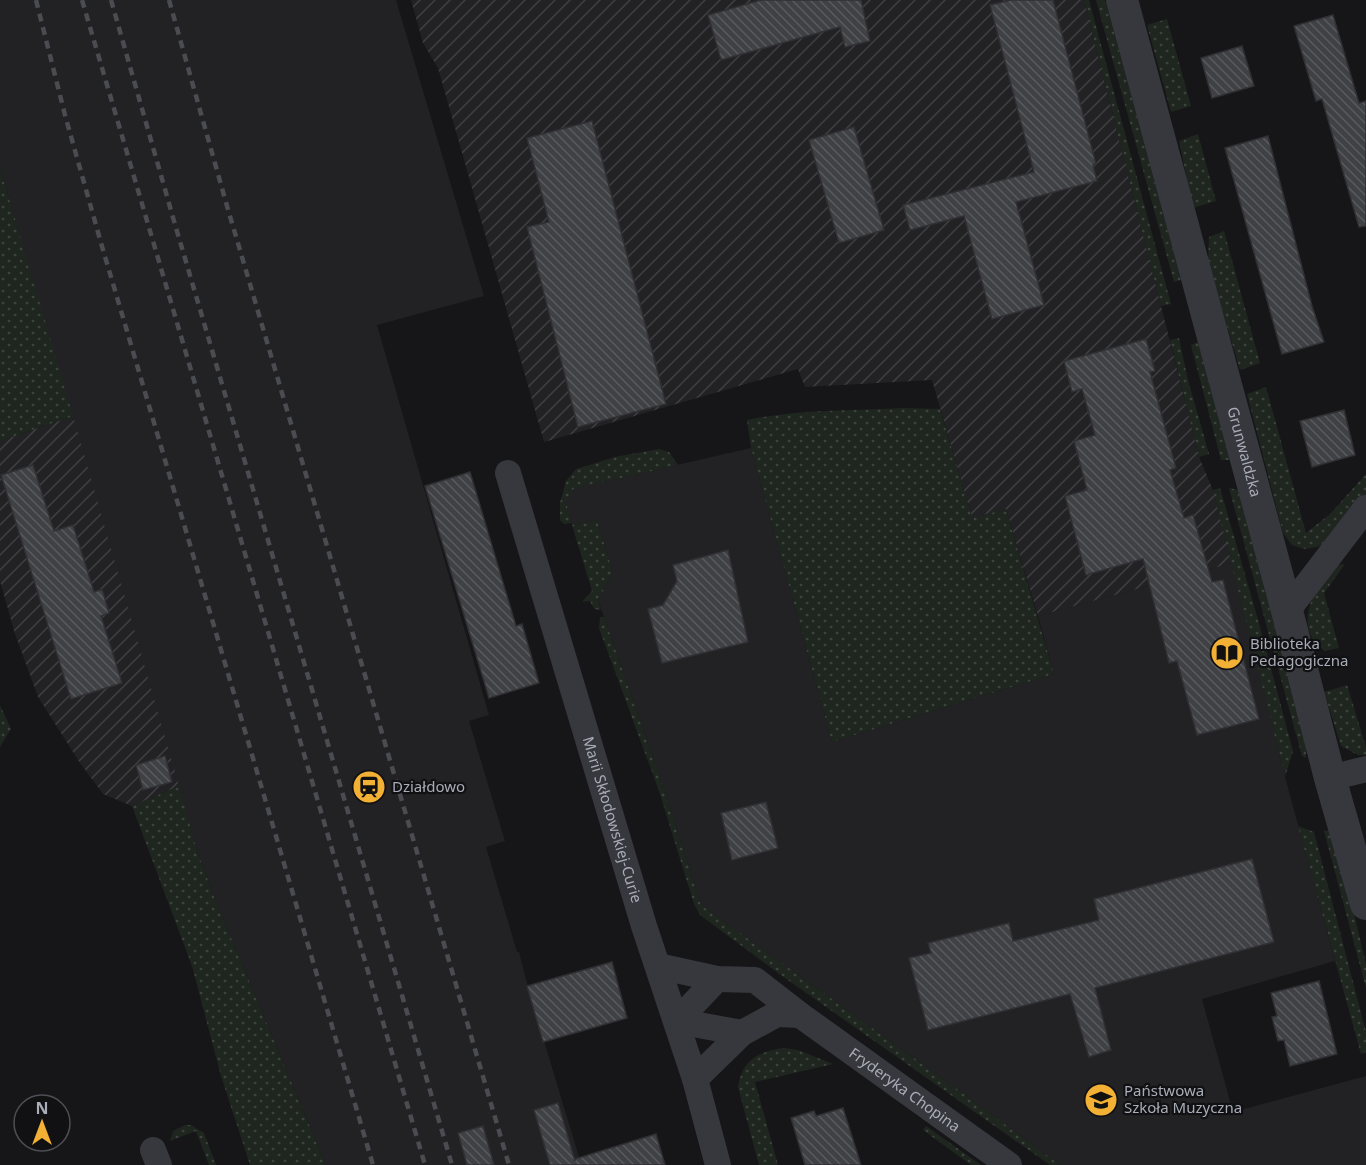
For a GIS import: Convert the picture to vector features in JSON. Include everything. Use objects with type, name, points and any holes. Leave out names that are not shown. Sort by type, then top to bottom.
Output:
[{"type":"street","name":"Grunwaldzka","points":[[1122,0],[1330,778],[1366,904]]},
{"type":"street","name":"Marii Skłodowskiej-Curie","points":[[508,473],[657,966],[695,1079],[718,1165]]},
{"type":"street","points":[[1287,611],[1366,508]]},
{"type":"street","points":[[1330,778],[1366,769]]},
{"type":"street","name":"Fryderyka Chopina","points":[[657,966],[717,979],[755,980],[1009,1165]]},
{"type":"street","points":[[677,1021],[717,979]]},
{"type":"street","points":[[695,1079],[742,1033],[777,1014],[800,1015]]},
{"type":"street","points":[[677,1021],[742,1033]]},
{"type":"shaded area","points":[[0,0],[396,0],[484,296],[377,325],[489,715],[469,721],[505,841],[486,847],[517,952],[519,952],[542,1041],[544,1041],[579,1157],[578,1165],[326,1165],[216,902],[197,851],[0,168]]},
{"type":"shaded area","points":[[411,0],[1084,0],[1199,457],[1213,490],[1232,563],[1038,616],[1006,509],[972,518],[932,380],[805,387],[798,369],[544,442],[438,68],[423,43]]},
{"type":"shaded area","points":[[1084,0],[1089,0],[1171,304],[1161,306]]},
{"type":"shaded area","points":[[1096,0],[1105,0],[1181,280],[1174,282]]},
{"type":"shaded area","points":[[1167,19],[1191,106],[1171,112],[1147,25]]},
{"type":"shaded area","points":[[1198,134],[1216,201],[1193,208],[1179,141]]},
{"type":"shaded area","points":[[0,168],[73,416],[0,441]]},
{"type":"shaded area","points":[[1224,231],[1260,363],[1240,370],[1208,262],[1209,237]]},
{"type":"shaded area","points":[[1179,338],[1188,380],[1209,454],[1199,457],[1170,340]]},
{"type":"shaded area","points":[[1198,342],[1230,460],[1221,460],[1191,345]]},
{"type":"shaded area","points":[[1266,387],[1306,533],[1330,514],[1366,474],[1366,496],[1322,546],[1304,549],[1292,545],[1283,533],[1247,394]]},
{"type":"shaded area","points":[[940,409],[972,518],[1006,509],[1054,674],[832,742],[751,448],[747,420],[806,412]]},
{"type":"shaded area","points":[[73,416],[179,786],[132,806],[103,794],[80,763],[38,697],[15,634],[0,581],[0,441]]},
{"type":"shaded area","points":[[751,448],[832,742],[1054,674],[1038,616],[1232,563],[1285,777],[1335,961],[1202,999],[1233,1112],[1366,1076],[1366,1165],[1060,1165],[701,905],[665,792],[598,600],[613,573],[597,520],[572,525],[566,503],[572,489]]},
{"type":"shaded area","points":[[659,449],[669,452],[678,465],[573,489],[566,503],[572,523],[564,524],[560,520],[560,503],[566,481],[576,469],[615,457]]},
{"type":"shaded area","points":[[1220,488],[1293,751],[1285,777],[1213,490]]},
{"type":"shaded area","points":[[1229,488],[1238,490],[1306,746],[1306,758],[1302,756]]},
{"type":"shaded area","points":[[597,520],[613,573],[598,600],[601,610],[594,609],[590,601],[582,602],[592,591],[572,525]]},
{"type":"shaded area","points":[[1345,564],[1324,593],[1339,648],[1325,651],[1315,642],[1309,632],[1309,610],[1317,587],[1330,566]]},
{"type":"shaded area","points":[[600,617],[604,617],[665,792],[701,905],[1060,1165],[1050,1165],[778,973],[700,915],[694,904],[659,791],[599,628]]},
{"type":"shaded area","points":[[1347,685],[1366,747],[1366,755],[1358,755],[1341,746],[1324,692]]},
{"type":"shaded area","points":[[0,705],[11,729],[0,747]]},
{"type":"shaded area","points":[[179,786],[197,851],[216,902],[326,1165],[250,1165],[221,1076],[192,966],[132,806]]},
{"type":"shaded area","points":[[1298,826],[1314,832],[1366,1032],[1366,1052],[1361,1054]]},
{"type":"shaded area","points":[[1334,829],[1366,964],[1366,988],[1324,831]]},
{"type":"shaded area","points":[[784,1048],[798,1050],[833,1064],[755,1082],[778,1165],[759,1165],[738,1087],[743,1070],[753,1058]]},
{"type":"shaded area","points":[[185,1125],[191,1125],[204,1133],[216,1165],[209,1165],[196,1131],[170,1141],[173,1131]]},
{"type":"shaded area","points":[[926,1126],[981,1165],[971,1165],[923,1130]]},
{"type":"building","points":[[761,0],[861,0],[870,41],[845,47],[840,27],[721,60],[708,15]]},
{"type":"building","points":[[1011,0],[1053,0],[1096,164],[1093,165],[1097,181],[1016,202],[1044,305],[992,319],[964,216],[910,230],[903,205],[1034,172],[990,5]]},
{"type":"building","points":[[1333,15],[1359,103],[1366,101],[1366,226],[1359,227],[1322,99],[1316,101],[1294,26]]},
{"type":"building","points":[[1242,46],[1254,86],[1212,98],[1201,58]]},
{"type":"building","points":[[592,121],[666,404],[578,427],[527,227],[549,222],[527,138]]},
{"type":"building","points":[[854,127],[884,230],[839,243],[809,140]]},
{"type":"building","points":[[1268,136],[1312,306],[1324,342],[1282,354],[1225,148]]},
{"type":"building","points":[[1146,339],[1155,371],[1150,372],[1176,468],[1170,470],[1184,518],[1193,515],[1212,582],[1223,580],[1259,719],[1197,735],[1177,661],[1169,663],[1143,559],[1086,575],[1065,496],[1087,490],[1074,441],[1095,435],[1082,389],[1072,392],[1064,361]]},
{"type":"building","points":[[1344,410],[1355,455],[1312,467],[1300,421]]},
{"type":"building","points":[[33,465],[54,531],[73,525],[94,592],[102,589],[109,613],[101,616],[122,683],[71,699],[1,475]]},
{"type":"building","points":[[470,472],[516,626],[522,624],[539,683],[489,698],[425,486]]},
{"type":"building","points":[[728,550],[748,642],[662,663],[648,609],[663,605],[677,581],[673,565]]},
{"type":"building","points":[[165,756],[172,782],[143,790],[136,765]]},
{"type":"building","points":[[766,802],[778,848],[732,860],[721,813]]},
{"type":"building","points":[[1252,859],[1274,942],[1095,988],[1111,1050],[1089,1057],[1070,994],[928,1030],[909,958],[931,953],[928,943],[1009,923],[1013,941],[1099,920],[1094,899]]},
{"type":"building","points":[[612,962],[627,1018],[543,1042],[527,986]]},
{"type":"building","points":[[1319,981],[1337,1054],[1290,1066],[1284,1040],[1278,1041],[1272,1017],[1277,1016],[1271,993]]},
{"type":"building","points":[[558,1103],[575,1161],[575,1159],[656,1134],[665,1165],[550,1165],[534,1110]]},
{"type":"building","points":[[843,1108],[861,1165],[805,1165],[791,1118],[814,1111],[816,1116]]},
{"type":"building","points":[[483,1126],[494,1165],[467,1165],[458,1133]]},
{"type":"railway","points":[[36,0],[101,243],[373,1165]]},
{"type":"railway","points":[[82,0],[425,1165]]},
{"type":"railway","points":[[111,0],[452,1165]]},
{"type":"railway","points":[[169,0],[227,206],[509,1165]]},
{"type":"place","name":"Biblioteka Pedagogiczna","points":[[1227,653]]},
{"type":"place","name":"Działdowo","points":[[369,787]]},
{"type":"place","name":"Państwowa Szkoła Muzyczna","points":[[1101,1100]]}]
